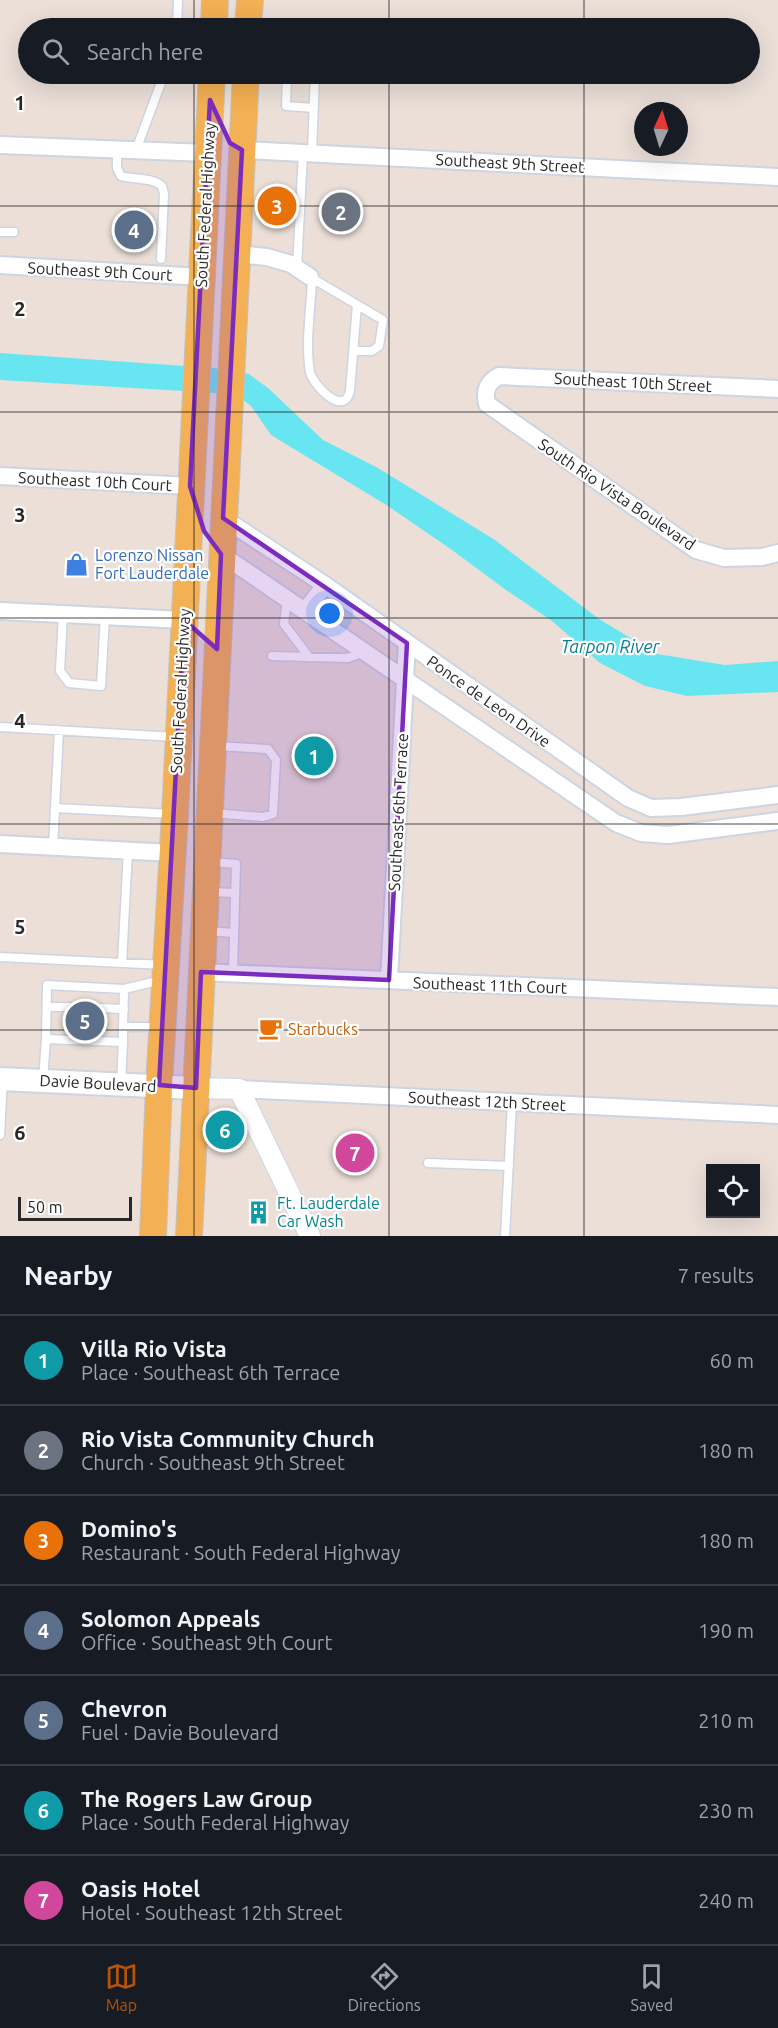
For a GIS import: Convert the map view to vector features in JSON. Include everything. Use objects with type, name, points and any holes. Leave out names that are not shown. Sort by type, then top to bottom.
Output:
[{"type":"main road","points":[[214,18],[215,0]]},
{"type":"main road","points":[[249,18],[250,0]]},
{"type":"main road","name":"South Federal Highway","points":[[153,1236],[211,84]]},
{"type":"main road","name":"South Federal Highway","points":[[212,745],[245,84]]},
{"type":"main road","points":[[210,100],[220,127],[230,143],[242,150]]},
{"type":"main road","points":[[207,153],[222,168],[229,180],[239,210]]},
{"type":"main road","points":[[190,486],[204,531],[221,554]]},
{"type":"main road","points":[[184,620],[199,633],[216,669]]},
{"type":"main road","points":[[189,1236],[212,745]]},
{"type":"main road","name":"Davie Boulevard","points":[[2,1079],[196,1088]]},
{"type":"street","points":[[0,145],[207,153]]},
{"type":"street","name":"Southeast 9th Street","points":[[242,150],[778,177]]},
{"type":"street","points":[[237,254],[267,257],[291,264],[306,275]]},
{"type":"street","name":"Southeast 9th Court","points":[[0,266],[201,277]]},
{"type":"street","name":"Southeast 10th Street","points":[[489,382],[499,376],[778,389]]},
{"type":"street","name":"South Rio Vista Boulevard","points":[[489,382],[485,394],[488,404],[696,549],[724,558],[762,557],[778,553]]},
{"type":"street","name":"Southeast 10th Court","points":[[0,476],[190,486]]},
{"type":"street","name":"Ponce de Leon Drive","points":[[223,518],[325,585],[628,798],[651,808],[681,807],[778,795]]},
{"type":"street","name":"Ponce de Leon Drive","points":[[221,554],[616,823],[641,833],[668,835],[778,821]]},
{"type":"street","points":[[305,611],[325,585]]},
{"type":"street","points":[[0,611],[184,620]]},
{"type":"street","name":"Southeast 6th Terrace","points":[[389,981],[407,643]]},
{"type":"street","points":[[0,844],[173,853]]},
{"type":"street","name":"Southeast 11th Court","points":[[201,972],[778,997]]},
{"type":"street","name":"Southeast 12th Street","points":[[196,1088],[778,1115]]},
{"type":"street","points":[[239,1089],[310,1236]]},
{"type":"lane","points":[[177,18],[178,0]]},
{"type":"lane","points":[[136,151],[161,84]]},
{"type":"lane","points":[[287,84],[286,106],[314,108]]},
{"type":"lane","points":[[315,84],[314,108],[307,153],[306,275],[309,355],[311,374],[315,383],[332,399],[339,402],[348,398],[357,305]]},
{"type":"lane","points":[[117,150],[117,168],[121,176],[156,181],[162,186],[164,194],[161,259]]},
{"type":"lane","points":[[0,232],[14,232]]},
{"type":"lane","points":[[306,275],[383,320],[379,346],[372,351],[354,351]]},
{"type":"lane","points":[[287,598],[284,624],[309,657]]},
{"type":"lane","points":[[63,614],[60,671],[69,683],[101,686],[105,616]]},
{"type":"lane","points":[[272,656],[348,658],[365,652]]},
{"type":"lane","points":[[0,727],[178,737]]},
{"type":"lane","points":[[53,847],[59,730]]},
{"type":"lane","points":[[209,813],[263,817],[273,814],[276,760],[268,748],[212,745]]},
{"type":"lane","points":[[55,808],[175,814]]},
{"type":"lane","points":[[122,963],[128,850]]},
{"type":"lane","points":[[207,861],[236,864],[232,973]]},
{"type":"lane","points":[[205,892],[235,893]]},
{"type":"lane","points":[[203,931],[234,933]]},
{"type":"lane","points":[[0,957],[122,963],[166,972]]},
{"type":"lane","points":[[43,1080],[47,985],[124,989],[166,972]]},
{"type":"lane","points":[[121,1084],[124,989]]},
{"type":"lane","points":[[47,1007],[71,1007]]},
{"type":"lane","points":[[100,1008],[124,1009]]},
{"type":"lane","points":[[123,1027],[162,1027]]},
{"type":"lane","points":[[46,1039],[123,1042]]},
{"type":"lane","points":[[0,1135],[2,1079]]},
{"type":"lane","points":[[506,1236],[512,1102]]},
{"type":"lane","points":[[428,1163],[509,1166]]},
{"type":"highlighted area","points":[[210,100],[230,143],[242,150],[223,518],[407,643],[389,980],[201,972],[196,1088],[159,1085],[184,620],[217,649],[221,554],[204,531],[190,486]]},
{"type":"water","name":"Tarpon River","points":[[0,353],[213,368],[249,374],[268,388],[323,440],[378,468],[495,540],[599,619],[657,654],[725,665],[778,661],[778,692],[687,696],[645,686],[600,663],[552,621],[452,550],[388,506],[271,435],[251,406],[239,397],[217,393],[0,380]]},
{"type":"place","name":"Domino's","points":[[277,206]]},
{"type":"place","name":"Rio Vista Community Church","points":[[341,212]]},
{"type":"place","name":"Solomon Appeals","points":[[134,230]]},
{"type":"place","name":"Lorenzo Nissan Fort Lauderdale","points":[[77,564]]},
{"type":"place","name":"Villa Rio Vista","points":[[314,756]]},
{"type":"place","name":"Chevron","points":[[85,1021]]},
{"type":"place","name":"Starbucks","points":[[270,1029]]},
{"type":"place","name":"The Rogers Law Group","points":[[225,1130]]},
{"type":"place","name":"Oasis Hotel","points":[[355,1153]]},
{"type":"place","name":"Ft. Lauderdale Car Wash","points":[[259,1212]]}]
